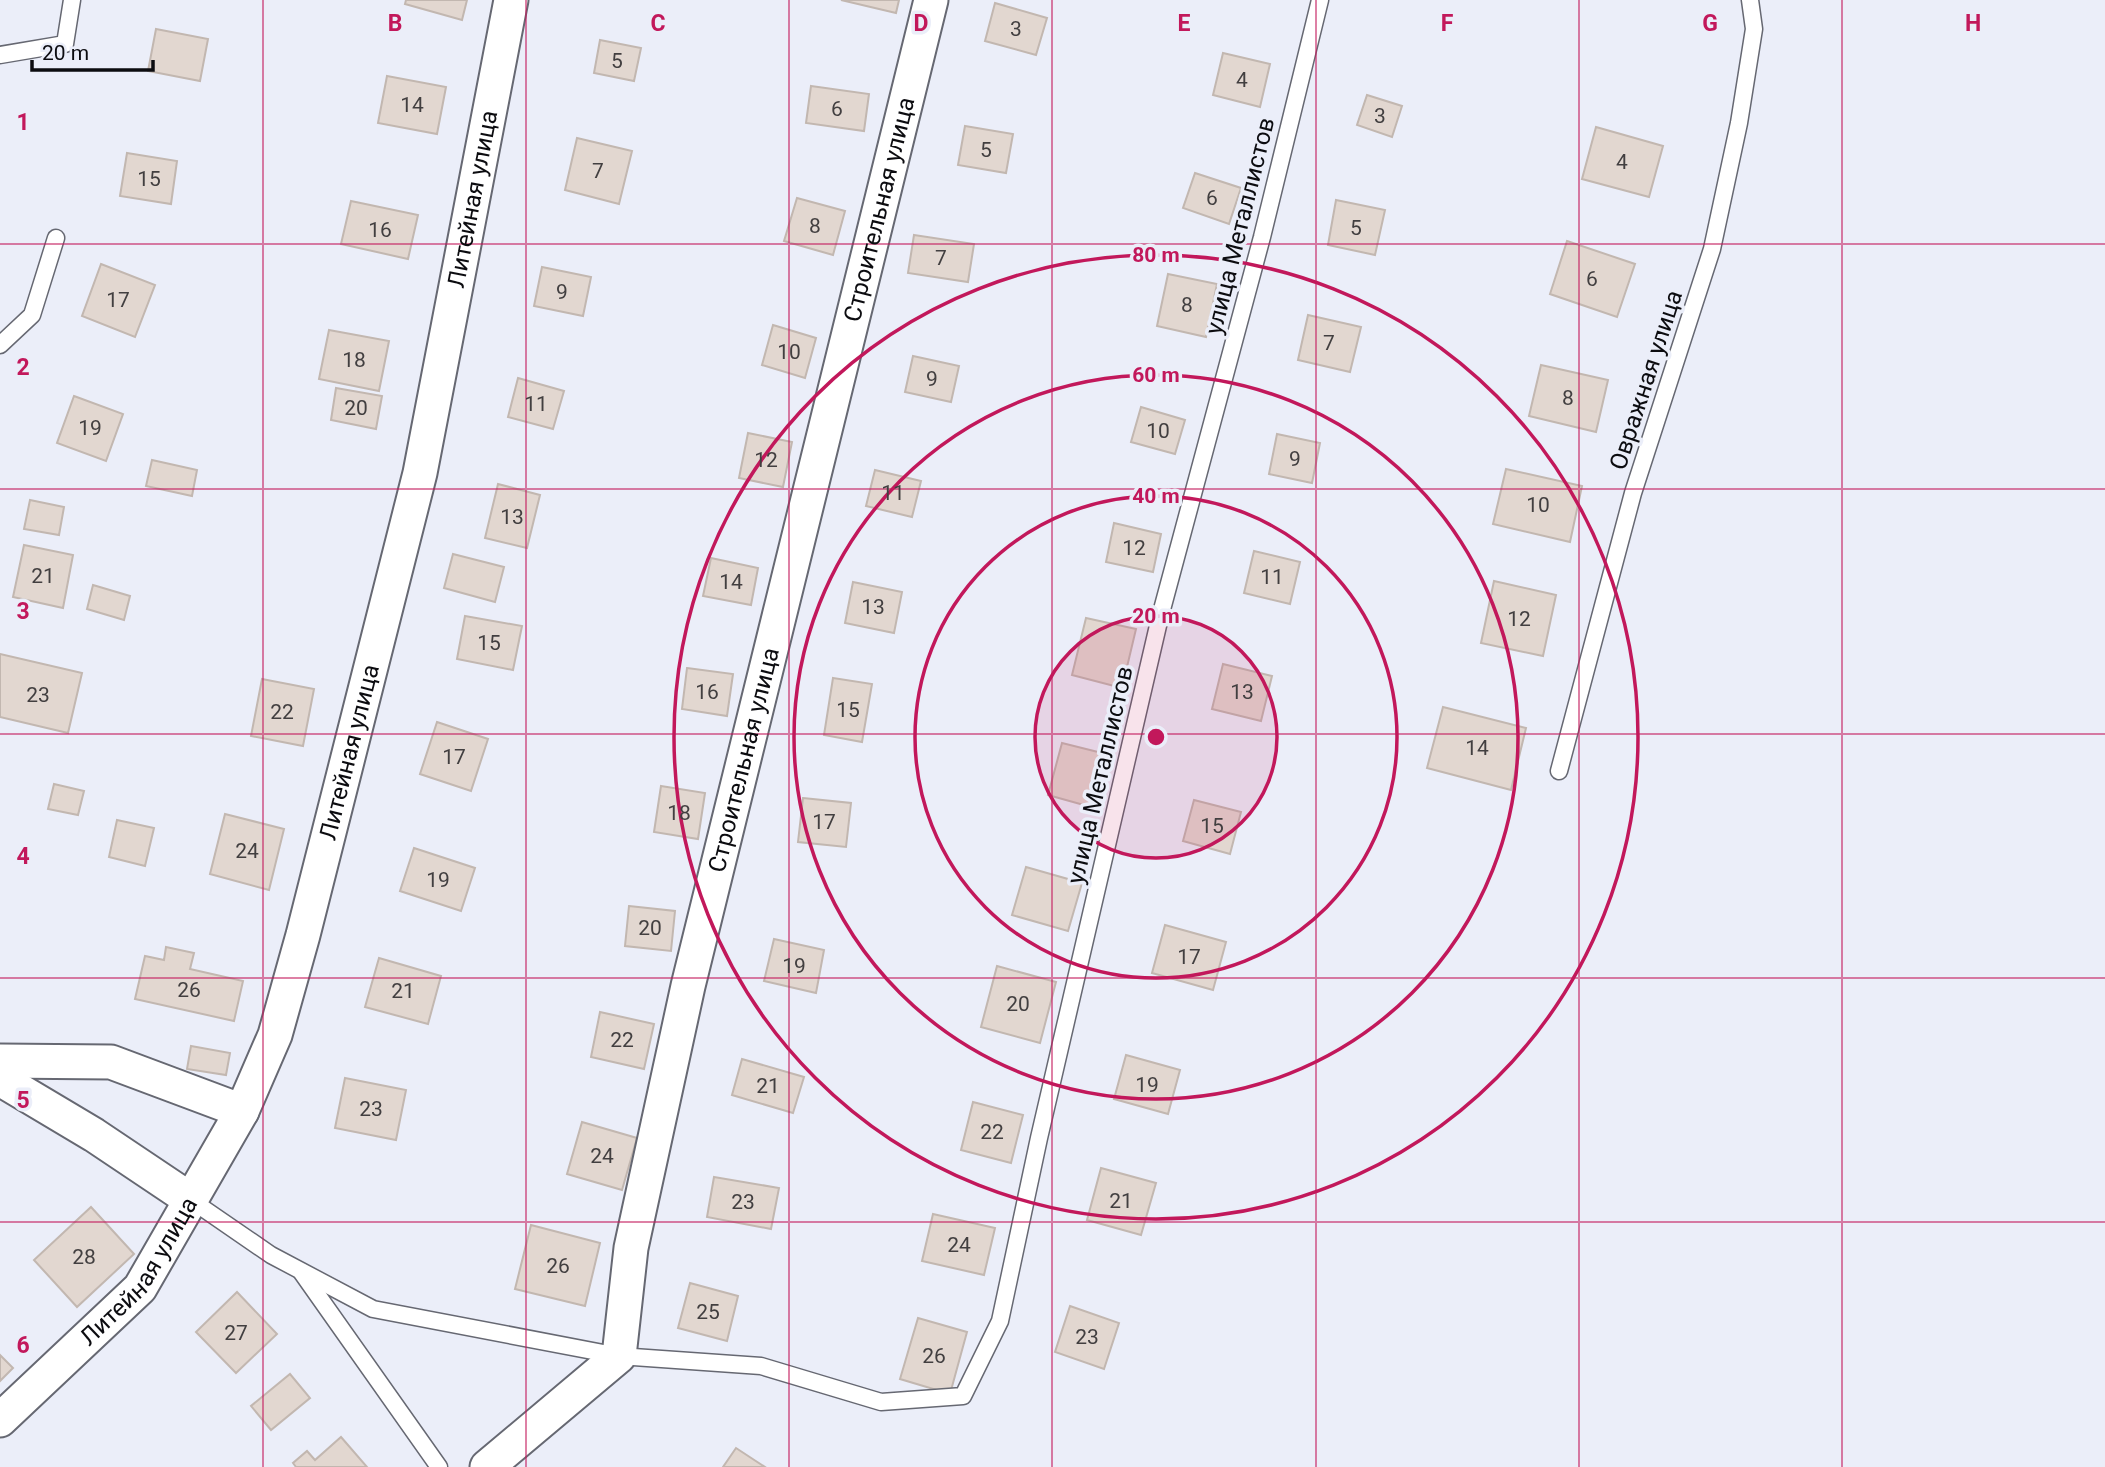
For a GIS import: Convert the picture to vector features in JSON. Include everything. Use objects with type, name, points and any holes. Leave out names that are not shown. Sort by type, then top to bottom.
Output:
[{"type":"street","name":"Литейная улица","points":[[0,1420],[140,1289],[242,1111],[275,1035],[419,473],[511,0]]},
{"type":"street","name":"Строительная улица","points":[[620,1356],[631,1248],[688,986],[931,0]]},
{"type":"street","points":[[0,1061],[111,1062],[242,1111]]},
{"type":"street","points":[[0,1079],[94,1135],[191,1200]]},
{"type":"street","points":[[487,1467],[620,1356]]},
{"type":"lane","points":[[0,55],[65,44],[72,0]]},
{"type":"lane","name":"улица Металлистов","points":[[620,1356],[761,1366],[881,1402],[963,1396],[1000,1321],[1039,1138],[1160,617],[1262,237],[1320,0]]},
{"type":"lane","name":"Овражная улица","points":[[1559,771],[1633,493],[1712,249],[1739,122],[1754,29],[1750,0]]},
{"type":"lane","points":[[0,345],[32,315],[56,238]]},
{"type":"lane","points":[[191,1200],[271,1255],[373,1308],[620,1356]]},
{"type":"lane","points":[[301,1271],[439,1467]]},
{"type":"building","points":[[406,0],[467,0],[462,20],[405,4]]},
{"type":"building","points":[[841,0],[899,0],[896,13]]},
{"type":"building","points":[[995,3],[1047,18],[1036,55],[985,41]]},
{"type":"building","points":[[156,29],[208,39],[200,81],[148,71]]},
{"type":"building","points":[[600,40],[641,48],[634,81],[594,73]]},
{"type":"building","points":[[1223,53],[1270,64],[1260,107],[1213,95]]},
{"type":"building","points":[[387,76],[446,87],[437,134],[378,123]]},
{"type":"building","points":[[811,86],[869,94],[864,131],[806,123]]},
{"type":"building","points":[[1367,95],[1402,106],[1392,137],[1357,125]]},
{"type":"building","points":[[965,126],[1013,134],[1006,173],[958,165]]},
{"type":"building","points":[[1596,127],[1663,146],[1649,197],[1582,179]]},
{"type":"building","points":[[577,138],[632,151],[619,204],[565,190]]},
{"type":"building","points":[[127,153],[177,161],[171,204],[120,196]]},
{"type":"building","points":[[1195,173],[1241,188],[1229,224],[1183,208]]},
{"type":"building","points":[[797,198],[845,211],[833,255],[784,241]]},
{"type":"building","points":[[1336,200],[1385,210],[1375,255],[1328,245]]},
{"type":"building","points":[[351,201],[418,215],[408,259],[341,244]]},
{"type":"building","points":[[914,235],[974,244],[968,282],[908,273]]},
{"type":"building","points":[[1567,241],[1635,264],[1617,317],[1550,294]]},
{"type":"building","points":[[101,264],[155,285],[135,337],[82,316]]},
{"type":"building","points":[[542,267],[591,277],[583,316],[534,306]]},
{"type":"building","points":[[1168,274],[1217,284],[1206,337],[1157,326]]},
{"type":"building","points":[[1308,315],[1361,327],[1350,372],[1298,360]]},
{"type":"building","points":[[773,325],[816,338],[805,378],[762,365]]},
{"type":"building","points":[[329,330],[389,341],[379,391],[319,379]]},
{"type":"building","points":[[913,356],[959,366],[951,402],[905,392]]},
{"type":"building","points":[[1541,365],[1608,380],[1596,432],[1529,416]]},
{"type":"building","points":[[518,378],[564,391],[553,429],[508,417]]},
{"type":"building","points":[[336,388],[382,396],[376,429],[331,420]]},
{"type":"building","points":[[74,396],[123,414],[106,461],[57,443]]},
{"type":"building","points":[[1141,407],[1185,420],[1175,454],[1131,442]]},
{"type":"building","points":[[748,433],[792,442],[783,487],[739,478]]},
{"type":"building","points":[[1277,434],[1320,443],[1312,483],[1269,474]]},
{"type":"building","points":[[152,460],[197,470],[192,496],[146,486]]},
{"type":"building","points":[[1506,469],[1582,486],[1570,542],[1493,524]]},
{"type":"building","points":[[875,470],[921,481],[912,517],[866,506]]},
{"type":"building","points":[[498,484],[540,495],[527,548],[485,538]]},
{"type":"building","points":[[30,500],[64,507],[59,535],[24,529]]},
{"type":"building","points":[[1114,523],[1161,534],[1153,572],[1106,562]]},
{"type":"building","points":[[24,545],[73,555],[63,608],[13,597]]},
{"type":"building","points":[[1254,551],[1300,562],[1290,604],[1244,593]]},
{"type":"building","points":[[453,554],[504,567],[495,602],[444,588]]},
{"type":"building","points":[[711,558],[758,568],[751,605],[703,596]]},
{"type":"building","points":[[1494,581],[1556,595],[1543,656],[1481,643]]},
{"type":"building","points":[[853,582],[902,592],[894,633],[845,623]]},
{"type":"building","points":[[93,585],[130,596],[124,620],[87,609]]},
{"type":"building","points":[[465,616],[522,626],[513,670],[457,659]]},
{"type":"building","points":[[1086,618],[1136,629],[1122,688],[1072,675]]},
{"type":"building","points":[[0,654],[82,673],[68,733],[0,717]]},
{"type":"building","points":[[1223,664],[1272,676],[1261,721],[1212,709]]},
{"type":"building","points":[[687,668],[733,674],[727,716],[682,709]]},
{"type":"building","points":[[833,678],[872,684],[862,742],[824,735]]},
{"type":"building","points":[[262,679],[314,689],[303,746],[251,736]]},
{"type":"building","points":[[1443,707],[1526,728],[1511,790],[1427,768]]},
{"type":"building","points":[[437,722],[488,739],[471,791],[420,774]]},
{"type":"building","points":[[1062,743],[1106,754],[1091,807],[1048,795]]},
{"type":"building","points":[[54,784],[84,791],[78,815],[48,809]]},
{"type":"building","points":[[661,786],[705,793],[698,839],[654,832]]},
{"type":"building","points":[[803,798],[851,803],[846,847],[798,842]]},
{"type":"building","points":[[1194,800],[1241,812],[1230,854],[1183,841]]},
{"type":"building","points":[[225,814],[284,829],[269,890],[210,874]]},
{"type":"building","points":[[117,820],[154,828],[145,866],[109,857]]},
{"type":"building","points":[[414,848],[475,868],[461,911],[400,891]]},
{"type":"building","points":[[1026,867],[1082,883],[1068,931],[1012,915]]},
{"type":"building","points":[[629,906],[675,911],[671,951],[625,946]]},
{"type":"building","points":[[1165,925],[1226,942],[1213,990],[1152,973]]},
{"type":"building","points":[[774,939],[824,950],[816,993],[764,981]]},
{"type":"building","points":[[166,947],[194,953],[190,969],[243,981],[234,1021],[135,999],[145,956],[164,960]]},
{"type":"building","points":[[379,958],[441,976],[428,1024],[365,1007]]},
{"type":"building","points":[[997,966],[1056,982],[1040,1043],[981,1027]]},
{"type":"building","points":[[600,1012],[654,1024],[644,1069],[591,1057]]},
{"type":"building","points":[[191,1046],[230,1053],[226,1075],[187,1069]]},
{"type":"building","points":[[1126,1055],[1180,1070],[1168,1114],[1114,1099]]},
{"type":"building","points":[[742,1059],[804,1077],[793,1113],[732,1095]]},
{"type":"building","points":[[345,1078],[406,1090],[396,1140],[335,1128]]},
{"type":"building","points":[[973,1102],[1023,1115],[1011,1163],[961,1150]]},
{"type":"building","points":[[582,1122],[637,1138],[622,1190],[567,1174]]},
{"type":"building","points":[[1101,1168],[1156,1183],[1141,1235],[1087,1220]]},
{"type":"building","points":[[714,1177],[779,1188],[771,1229],[707,1217]]},
{"type":"building","points":[[91,1207],[134,1254],[77,1307],[34,1260]]},
{"type":"building","points":[[933,1214],[995,1228],[984,1275],[922,1261]]},
{"type":"building","points":[[531,1225],[600,1243],[585,1306],[515,1289]]},
{"type":"building","points":[[690,1283],[738,1296],[727,1341],[678,1328]]},
{"type":"building","points":[[237,1292],[277,1334],[236,1373],[196,1332]]},
{"type":"building","points":[[1070,1306],[1119,1323],[1104,1369],[1055,1352]]},
{"type":"building","points":[[918,1318],[967,1332],[950,1394],[900,1379]]},
{"type":"building","points":[[0,1355],[13,1368],[0,1381]]},
{"type":"building","points":[[290,1374],[310,1398],[271,1430],[251,1406]]},
{"type":"building","points":[[341,1437],[367,1467],[296,1467],[293,1463],[307,1451],[315,1460]]},
{"type":"building","points":[[736,1448],[765,1467],[723,1467]]}]
